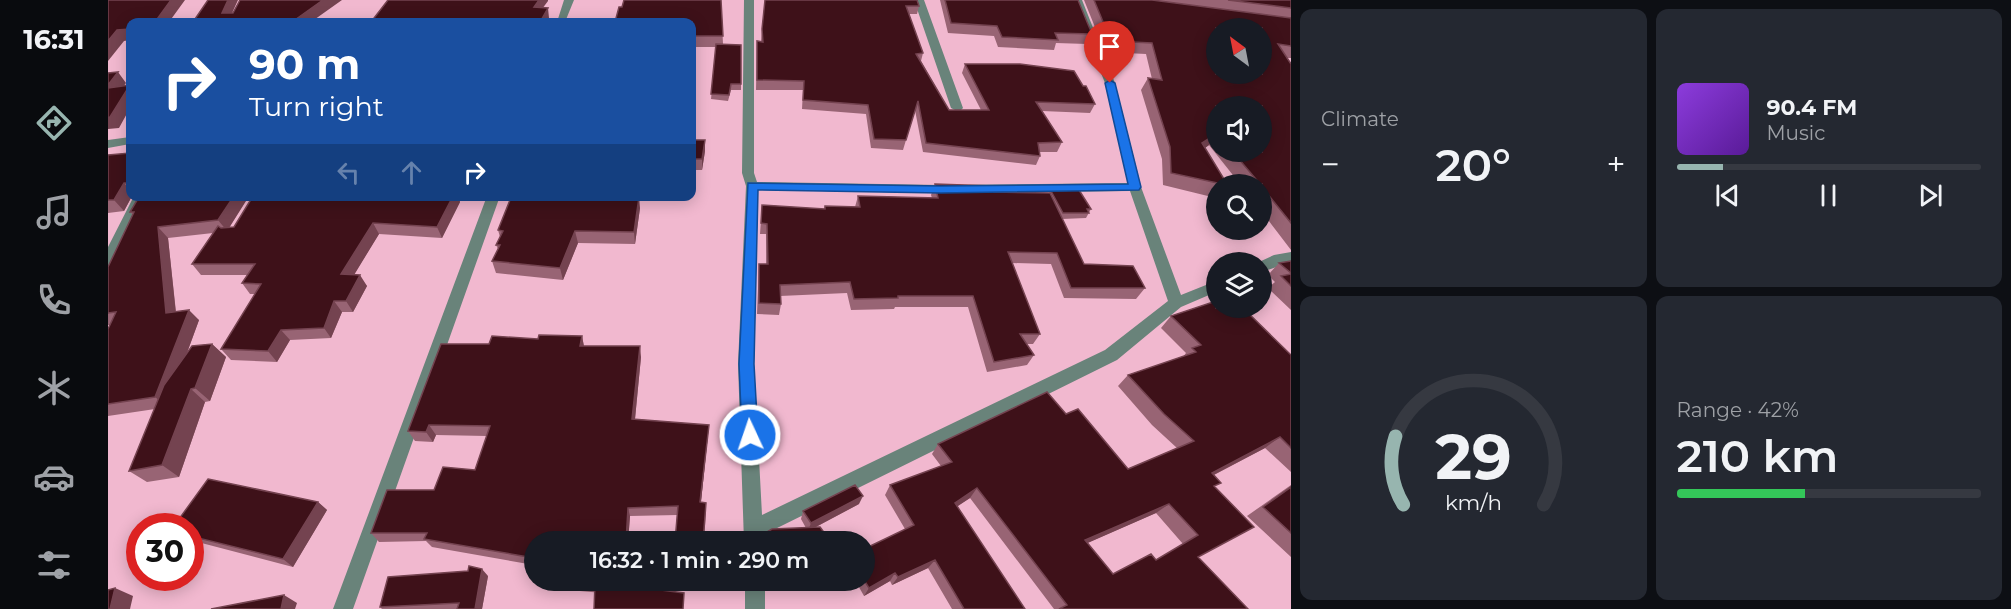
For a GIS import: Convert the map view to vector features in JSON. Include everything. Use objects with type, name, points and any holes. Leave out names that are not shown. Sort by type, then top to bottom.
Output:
[{"type":"street","points":[[562,18],[569,0]]},
{"type":"street","points":[[749,0],[748,173],[752,186],[746,364],[754,531]]},
{"type":"street","points":[[919,0],[957,108]]},
{"type":"street","points":[[1077,0],[1110,83],[1135,187],[1176,303]]},
{"type":"street","points":[[108,144],[126,142]]},
{"type":"street","points":[[752,186],[941,189],[1135,187]]},
{"type":"street","points":[[108,261],[138,201]]},
{"type":"street","points":[[343,609],[492,201]]},
{"type":"street","points":[[1272,264],[1291,257]]},
{"type":"street","points":[[762,531],[1111,354],[1176,303],[1206,290]]},
{"type":"street","points":[[755,591],[755,609]]},
{"type":"building","points":[[108,0],[171,0],[158,18],[126,18],[126,29],[117,30],[108,41]]},
{"type":"building","points":[[208,0],[228,0],[222,13],[233,13],[240,0],[323,0],[298,18],[196,18]]},
{"type":"building","points":[[388,0],[539,0],[534,7],[548,8],[542,18],[374,18]]},
{"type":"building","points":[[624,0],[721,0],[723,36],[696,36],[696,18],[616,18],[619,7],[622,7]]},
{"type":"building","points":[[765,0],[917,0],[919,6],[906,6],[923,53],[916,54],[949,110],[989,110],[965,64],[1020,64],[1074,71],[1083,86],[1086,86],[1095,104],[1036,102],[1062,142],[1038,143],[1040,156],[926,143],[918,101],[906,140],[874,139],[868,105],[803,100],[804,81],[757,80],[757,41],[763,42]]},
{"type":"building","points":[[945,0],[1078,0],[1092,34],[1055,33],[1058,40],[1002,37],[997,26],[951,23]]},
{"type":"building","points":[[1094,0],[1152,0],[1291,18],[1291,46],[1278,44],[1291,64],[1291,223],[1272,199],[1272,174],[1252,174],[1241,162],[1272,162],[1272,96],[1206,96],[1206,140],[1202,143],[1206,150],[1206,162],[1214,162],[1221,174],[1206,174],[1206,181],[1171,173],[1170,147],[1148,78],[1162,80],[1152,43],[1111,41]]},
{"type":"building","points":[[1228,0],[1291,0],[1291,8]]},
{"type":"building","points":[[716,44],[741,45],[741,84],[731,84],[729,95],[711,94]]},
{"type":"building","points":[[118,72],[108,85],[108,73]]},
{"type":"building","points":[[126,86],[126,91],[108,118],[108,88]]},
{"type":"building","points":[[696,140],[705,140],[702,159],[696,159]]},
{"type":"building","points":[[126,153],[126,183],[114,200],[108,200],[108,155]]},
{"type":"building","points":[[935,184],[993,186],[994,192],[1050,193],[1084,264],[1133,266],[1145,288],[1071,288],[1057,253],[1008,252],[1040,334],[1020,334],[1034,355],[994,362],[973,296],[898,296],[898,298],[854,299],[850,282],[780,285],[781,304],[759,303],[759,264],[768,264],[767,224],[761,223],[762,205],[825,209],[825,206],[860,207],[858,196],[938,198]]},
{"type":"building","points":[[1079,190],[1091,209],[1087,209],[1089,213],[1063,213],[1051,191]]},
{"type":"building","points":[[137,201],[231,201],[218,220],[158,227],[166,313],[189,310],[155,397],[108,404],[108,329],[116,312],[108,313],[108,267],[134,212],[130,212]]},
{"type":"building","points":[[250,201],[450,201],[437,227],[373,223],[341,274],[360,275],[346,301],[334,301],[324,328],[281,330],[268,351],[221,349],[261,284],[242,283],[255,264],[192,264],[218,226],[221,228],[234,227]]},
{"type":"building","points":[[510,201],[638,201],[634,232],[575,231],[560,268],[492,261],[500,245],[496,245],[503,231],[498,230]]},
{"type":"building","points":[[1291,261],[1291,273],[1279,263]]},
{"type":"building","points":[[1291,274],[1291,286],[1281,276]]},
{"type":"building","points":[[1206,304],[1206,318],[1253,318],[1291,355],[1291,448],[1280,437],[1212,473],[1221,483],[1214,486],[1254,527],[1198,557],[1248,609],[1059,609],[1067,605],[977,488],[955,503],[1025,609],[964,609],[935,560],[898,577],[895,573],[875,585],[875,544],[914,525],[890,485],[952,462],[938,444],[1047,392],[1066,414],[1078,409],[1128,469],[1194,441],[1164,414],[1128,375],[1196,352],[1192,348],[1201,345],[1171,316]],"holes":[[[1169,504],[1198,535],[1156,560],[1151,554],[1113,574],[1085,540]]]},
{"type":"building","points":[[539,335],[582,336],[580,346],[640,346],[632,419],[709,425],[700,502],[706,503],[704,531],[676,531],[678,506],[628,508],[627,531],[524,531],[524,556],[424,539],[427,533],[371,533],[387,490],[434,490],[443,467],[475,470],[490,426],[429,425],[426,432],[408,431],[441,344],[489,344],[492,336],[538,339]]},
{"type":"building","points":[[212,344],[195,388],[191,389],[162,465],[129,471],[164,385],[192,346]]},
{"type":"building","points":[[208,479],[318,502],[283,559],[204,539],[204,513],[183,513]]},
{"type":"building","points":[[855,485],[863,496],[811,523],[803,511]]},
{"type":"building","points":[[1291,487],[1291,533],[1263,507]]},
{"type":"building","points":[[820,527],[823,531],[769,531]]},
{"type":"building","points":[[469,566],[482,569],[475,609],[457,609],[459,603],[380,607],[388,577],[468,571]]},
{"type":"building","points":[[115,588],[110,609],[108,609],[108,590]]},
{"type":"building","points":[[595,591],[684,593],[683,609],[594,609]]},
{"type":"building","points":[[284,595],[281,609],[211,609]]},
{"type":"route","points":[[750,435],[746,364],[752,186],[941,189],[1135,187],[1110,83]]}]
